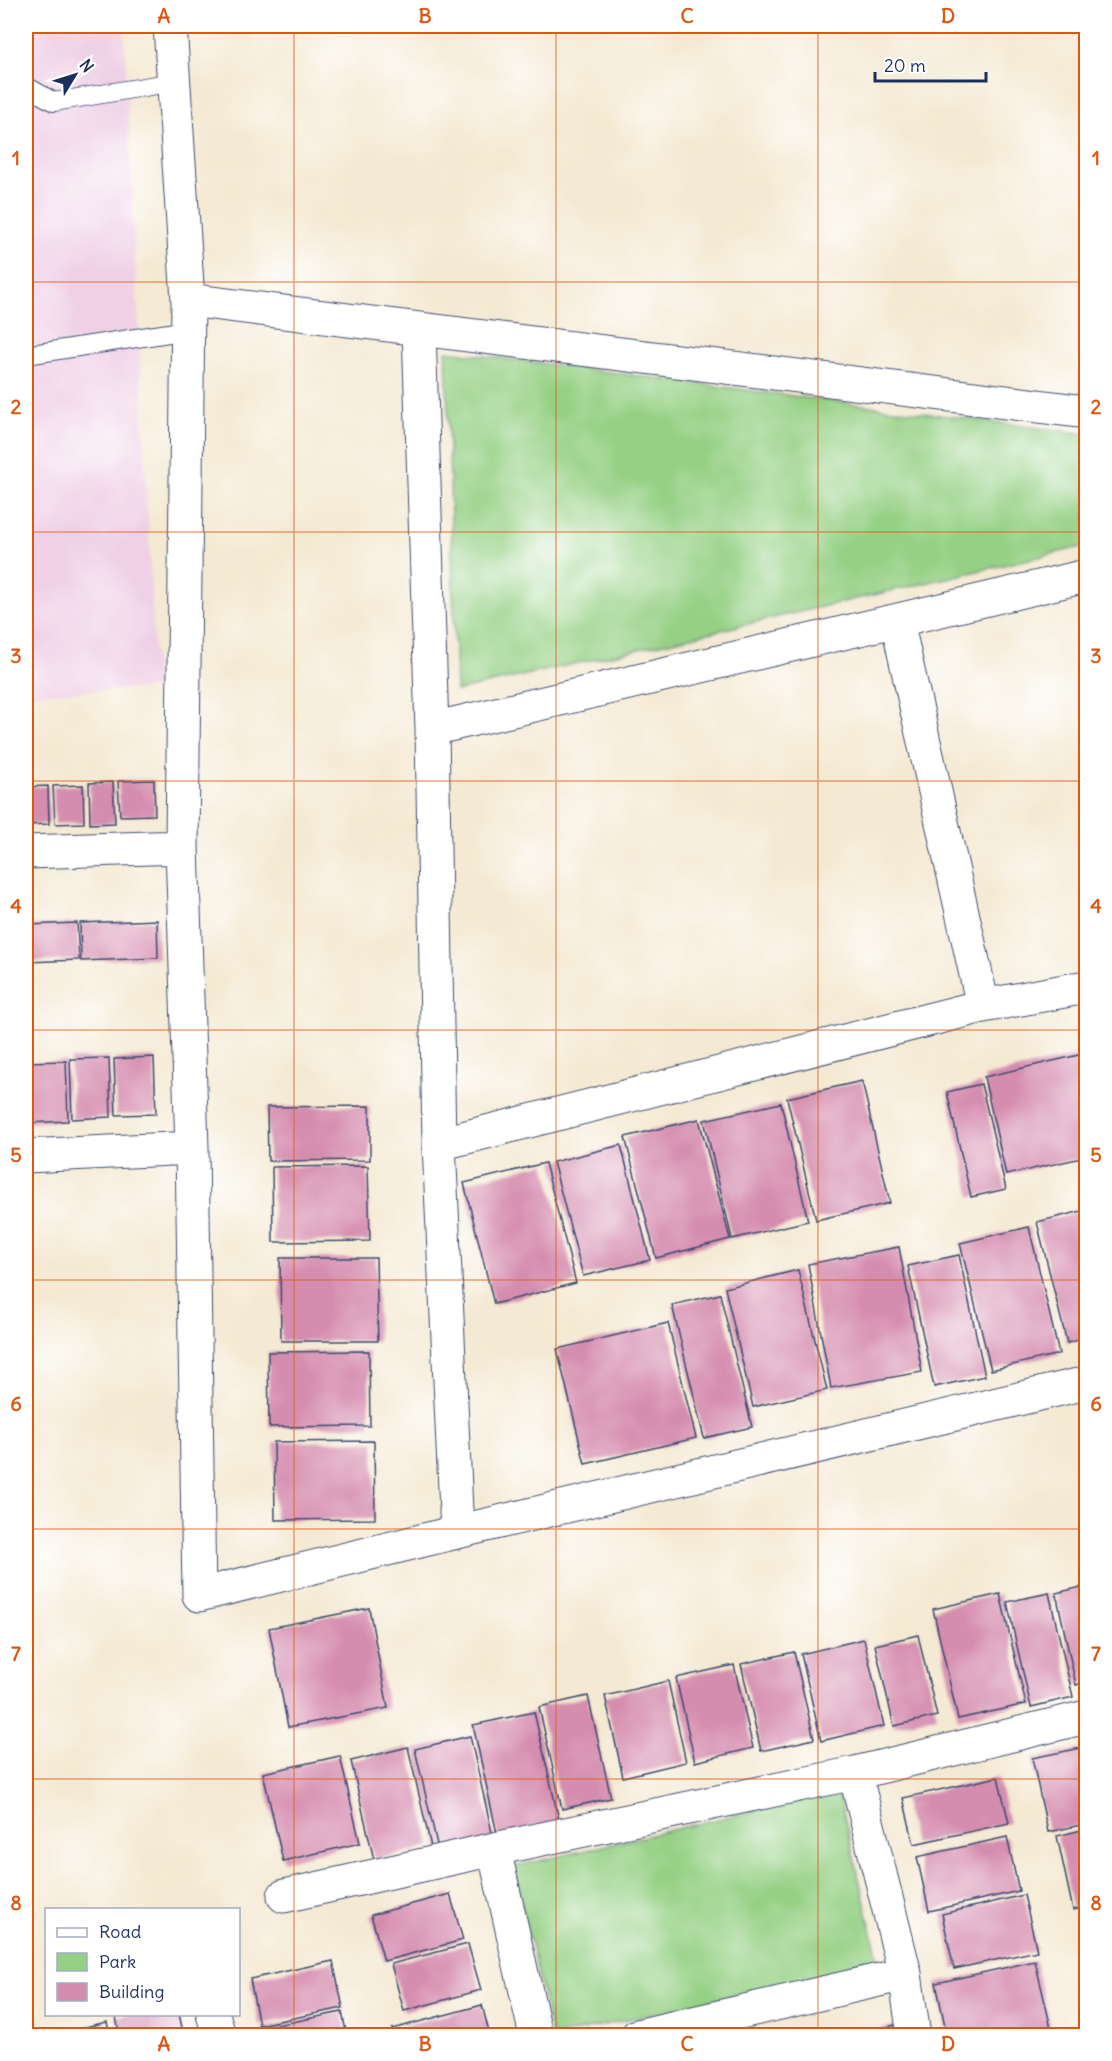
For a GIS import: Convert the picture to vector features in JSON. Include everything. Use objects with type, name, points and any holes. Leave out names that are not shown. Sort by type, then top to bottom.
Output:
[{"type":"street","points":[[170,26],[188,315],[182,847],[192,1148],[199,1595],[1086,1383]]},
{"type":"street","points":[[188,315],[419,329],[1086,412]]},
{"type":"street","points":[[419,329],[432,729],[439,1144],[457,1532]]},
{"type":"street","points":[[432,729],[1086,576]]},
{"type":"street","points":[[897,621],[983,1006]]},
{"type":"street","points":[[26,852],[182,847]]},
{"type":"street","points":[[439,1144],[983,1006],[1086,987]]},
{"type":"street","points":[[26,1156],[192,1148]]},
{"type":"street","points":[[284,1896],[855,1773],[1086,1718]]},
{"type":"street","points":[[855,1773],[905,1974],[914,2036]]},
{"type":"street","points":[[494,1849],[536,2036]]},
{"type":"street","points":[[637,2036],[905,1974]]},
{"type":"street","points":[[214,2016],[219,2036]]},
{"type":"lane","points":[[26,86],[54,102],[174,82]]},
{"type":"lane","points":[[26,355],[188,315]]},
{"type":"shaded area","points":[[26,26],[124,26],[156,688],[26,694]]},
{"type":"green space","points":[[446,351],[1086,434],[1086,546],[456,691]]},
{"type":"green space","points":[[838,1791],[879,1962],[552,2035],[513,1867]]},
{"type":"building","points":[[26,267],[32,275],[26,281]]},
{"type":"building","points":[[154,780],[155,815],[120,816],[118,781]]},
{"type":"building","points":[[113,782],[115,823],[90,824],[89,783]]},
{"type":"building","points":[[83,785],[84,823],[55,824],[53,786]]},
{"type":"building","points":[[48,786],[49,824],[26,825],[26,787]]},
{"type":"building","points":[[157,920],[158,958],[81,961],[80,923]]},
{"type":"building","points":[[77,923],[79,960],[26,962],[26,925]]},
{"type":"building","points":[[1083,1054],[1086,1070],[1086,1157],[1006,1175],[984,1077]]},
{"type":"building","points":[[154,1057],[156,1114],[116,1115],[114,1059]]},
{"type":"building","points":[[109,1058],[111,1117],[72,1119],[70,1059]]},
{"type":"building","points":[[66,1061],[68,1121],[28,1123],[26,1062]]},
{"type":"building","points":[[862,1081],[890,1203],[816,1220],[787,1098]]},
{"type":"building","points":[[981,1084],[1006,1189],[971,1197],[947,1092]]},
{"type":"building","points":[[781,1103],[808,1221],[732,1239],[704,1120]]},
{"type":"building","points":[[370,1106],[370,1160],[268,1161],[267,1107]]},
{"type":"building","points":[[699,1119],[730,1239],[656,1258],[625,1137]]},
{"type":"building","points":[[621,1145],[650,1260],[583,1276],[553,1162]]},
{"type":"building","points":[[545,1163],[576,1283],[494,1304],[464,1183]]},
{"type":"building","points":[[368,1166],[370,1241],[273,1242],[272,1167]]},
{"type":"building","points":[[1086,1210],[1086,1338],[1067,1343],[1037,1222]]},
{"type":"building","points":[[1029,1227],[1059,1354],[991,1370],[960,1243]]},
{"type":"building","points":[[899,1247],[922,1372],[831,1388],[808,1264]]},
{"type":"building","points":[[959,1255],[985,1376],[934,1387],[908,1266]]},
{"type":"building","points":[[280,1258],[376,1258],[378,1341],[281,1341]]},
{"type":"building","points":[[798,1270],[827,1390],[753,1407],[725,1288]]},
{"type":"building","points":[[720,1294],[752,1427],[704,1438],[672,1305]]},
{"type":"building","points":[[668,1323],[696,1438],[585,1464],[557,1349]]},
{"type":"building","points":[[369,1351],[370,1426],[269,1427],[268,1352]]},
{"type":"building","points":[[374,1441],[375,1519],[275,1520],[274,1442]]},
{"type":"building","points":[[1086,1586],[1086,1682],[1076,1685],[1056,1593]]},
{"type":"building","points":[[1049,1593],[1073,1697],[1031,1707],[1007,1602]]},
{"type":"building","points":[[1000,1594],[1026,1704],[958,1719],[933,1609]]},
{"type":"building","points":[[369,1608],[388,1708],[288,1727],[269,1628]]},
{"type":"building","points":[[918,1635],[937,1716],[894,1726],[875,1645]]},
{"type":"building","points":[[864,1639],[884,1726],[821,1741],[801,1654]]},
{"type":"building","points":[[794,1652],[814,1739],[761,1751],[741,1664]]},
{"type":"building","points":[[734,1665],[753,1748],[695,1762],[676,1678]]},
{"type":"building","points":[[668,1681],[686,1762],[623,1777],[605,1696]]},
{"type":"building","points":[[588,1696],[611,1798],[562,1809],[539,1707]]},
{"type":"building","points":[[534,1712],[560,1824],[498,1838],[473,1725]]},
{"type":"building","points":[[470,1736],[494,1841],[439,1853],[415,1749]]},
{"type":"building","points":[[408,1747],[431,1847],[374,1860],[351,1761]]},
{"type":"building","points":[[1086,1747],[1086,1824],[1048,1832],[1032,1758]]},
{"type":"building","points":[[340,1756],[360,1843],[283,1861],[263,1773]]},
{"type":"building","points":[[998,1777],[1009,1823],[914,1844],[903,1798]]},
{"type":"building","points":[[1086,1829],[1086,1907],[1073,1910],[1057,1836]]},
{"type":"building","points":[[1007,1837],[1019,1891],[929,1911],[917,1857]]},
{"type":"building","points":[[450,1894],[463,1940],[384,1961],[371,1915]]},
{"type":"building","points":[[1024,1895],[1037,1951],[954,1969],[942,1914]]},
{"type":"building","points":[[468,1944],[481,1990],[404,2011],[391,1964]]},
{"type":"building","points":[[333,1961],[343,2008],[259,2025],[250,1979]]},
{"type":"building","points":[[1035,1961],[1051,2028],[1018,2036],[947,2036],[936,1983]]},
{"type":"building","points":[[482,2005],[490,2036],[393,2036],[392,2029]]},
{"type":"building","points":[[342,2012],[347,2036],[263,2036],[262,2028]]},
{"type":"building","points":[[179,2016],[184,2036],[120,2036],[116,2017]]},
{"type":"building","points":[[107,2022],[110,2036],[52,2035]]},
{"type":"building","points":[[895,2025],[897,2036],[856,2036],[856,2035]]}]
